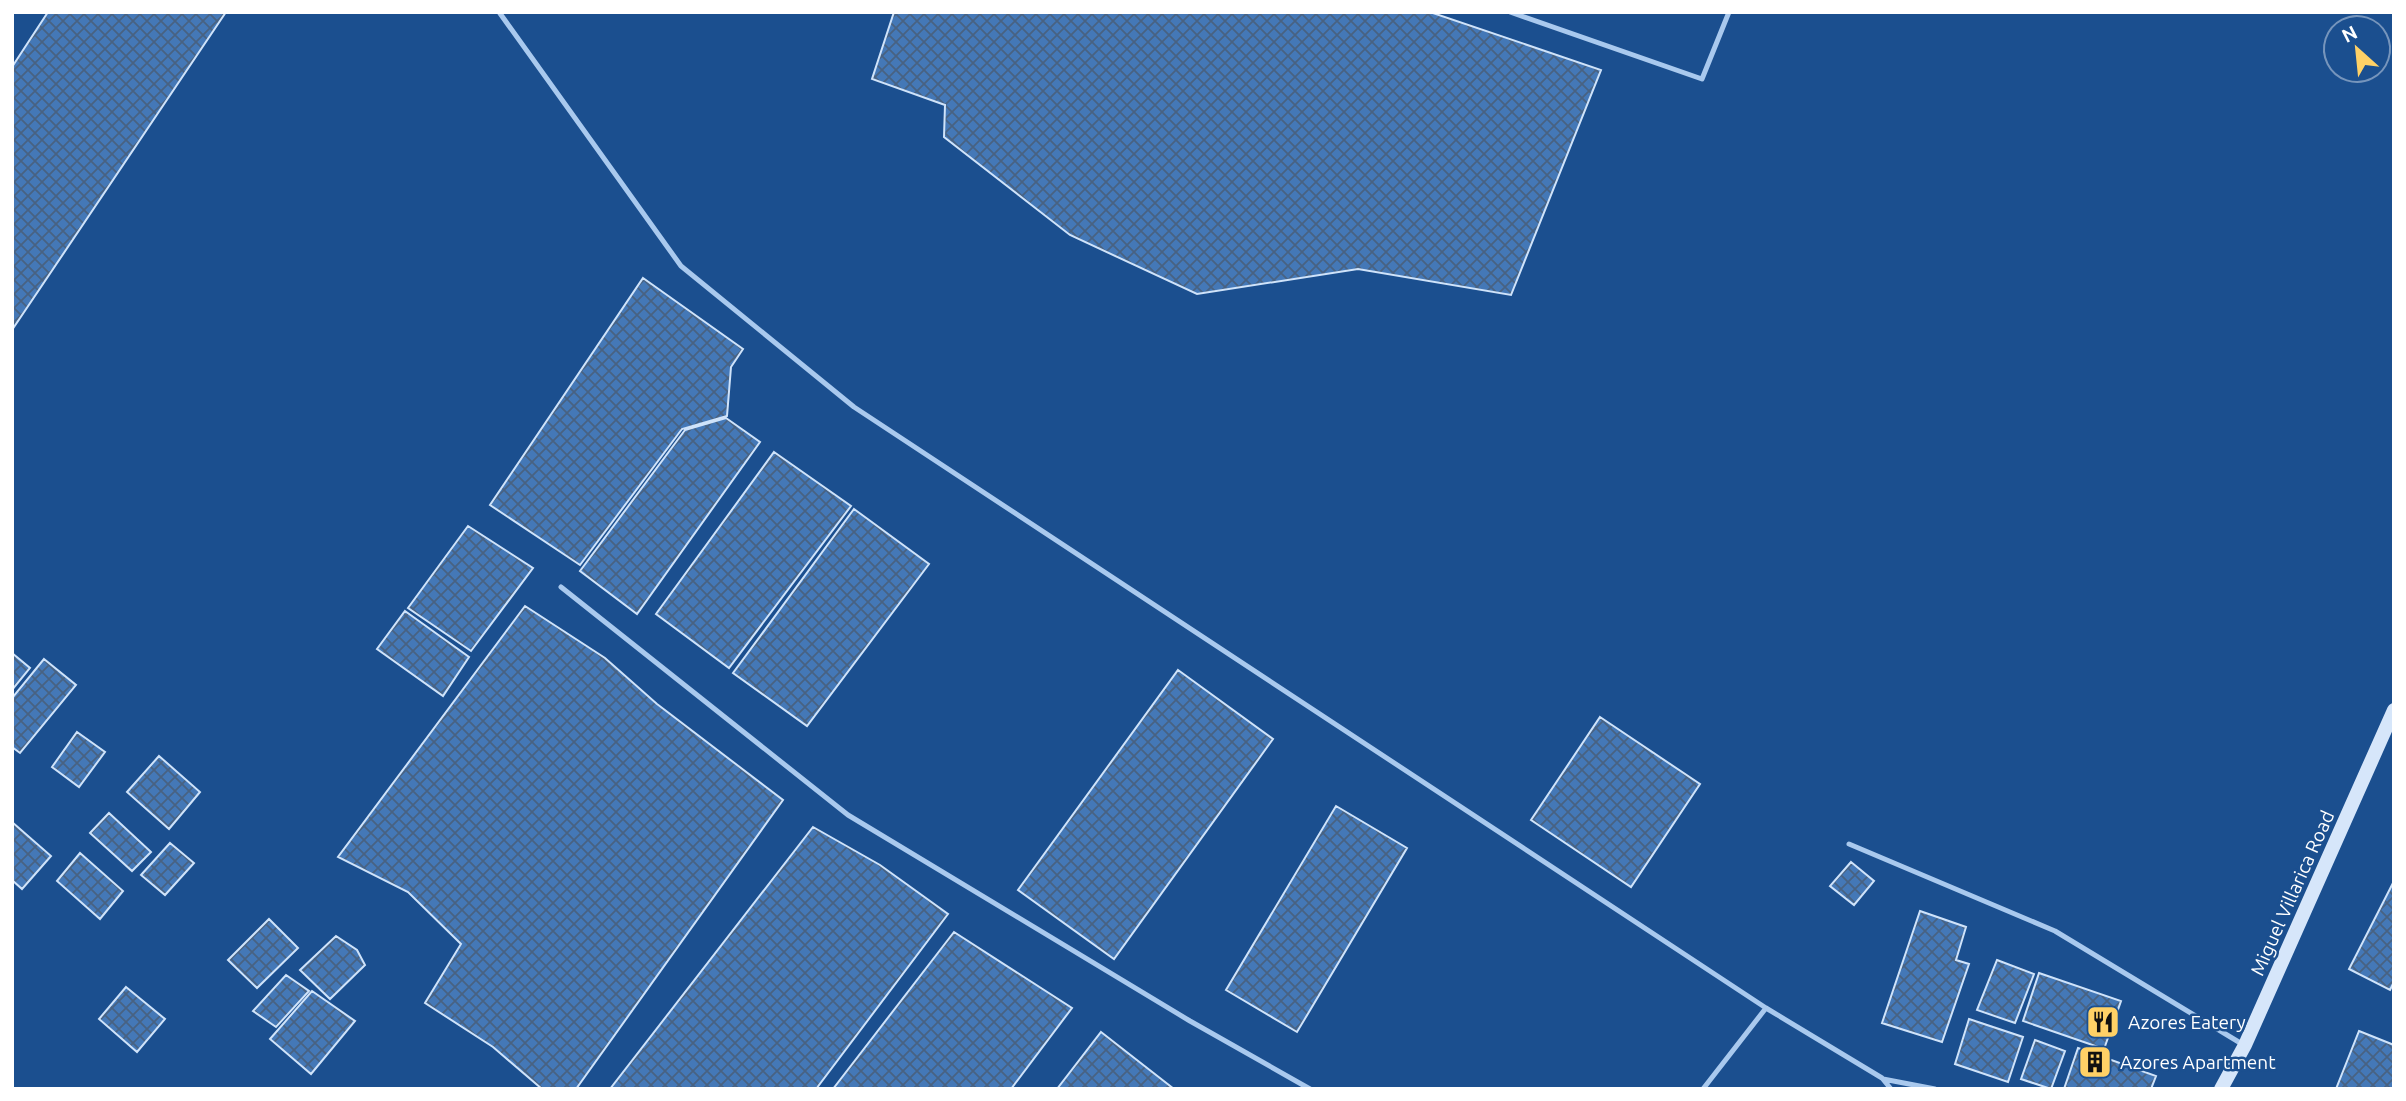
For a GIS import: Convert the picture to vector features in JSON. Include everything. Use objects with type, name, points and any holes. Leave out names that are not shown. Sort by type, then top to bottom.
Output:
[{"type":"main road","name":"Miguel Villarica Road","points":[[2221,1089],[2245,1045],[2394,710]]},
{"type":"lane","points":[[499,12],[681,266],[854,407],[1766,1008],[1882,1078],[1935,1089]]},
{"type":"lane","points":[[1510,12],[1702,79],[1729,12]]},
{"type":"lane","points":[[561,587],[848,815],[1190,1021],[1310,1089]]},
{"type":"lane","points":[[1849,844],[2055,931],[2245,1045]]},
{"type":"lane","points":[[1703,1089],[1766,1008]]},
{"type":"lane","points":[[1882,1078],[1891,1089]]},
{"type":"building","points":[[48,12],[226,12],[12,330],[12,67]]},
{"type":"building","points":[[894,12],[1430,12],[1601,70],[1511,295],[1358,269],[1197,294],[1070,235],[944,137],[945,105],[872,79]]},
{"type":"building","points":[[643,278],[743,349],[731,367],[727,416],[682,429],[580,565],[490,505]]},
{"type":"building","points":[[726,418],[760,442],[637,614],[580,571],[685,430]]},
{"type":"building","points":[[774,452],[851,506],[729,668],[656,614]]},
{"type":"building","points":[[854,509],[929,564],[807,726],[733,673]]},
{"type":"building","points":[[468,526],[533,568],[471,651],[408,608]]},
{"type":"building","points":[[525,606],[605,658],[657,704],[783,800],[576,1089],[542,1089],[493,1047],[425,1003],[461,944],[408,892],[338,857]]},
{"type":"building","points":[[405,611],[469,657],[443,696],[377,649]]},
{"type":"building","points":[[12,653],[30,668],[12,690]]},
{"type":"building","points":[[44,659],[76,685],[20,753],[12,747],[12,698]]},
{"type":"building","points":[[1178,670],[1273,739],[1114,959],[1018,890]]},
{"type":"building","points":[[1600,717],[1700,784],[1631,887],[1531,820]]},
{"type":"building","points":[[77,732],[105,752],[79,787],[52,767]]},
{"type":"building","points":[[159,756],[200,792],[169,829],[127,792]]},
{"type":"building","points":[[1336,806],[1407,848],[1297,1032],[1226,990]]},
{"type":"building","points":[[109,813],[151,852],[132,871],[90,833]]},
{"type":"building","points":[[12,822],[51,856],[22,889],[12,880]]},
{"type":"building","points":[[813,827],[880,865],[948,914],[816,1089],[610,1089]]},
{"type":"building","points":[[170,843],[194,863],[165,895],[141,875]]},
{"type":"building","points":[[80,853],[123,891],[100,919],[57,881]]},
{"type":"building","points":[[1851,862],[1874,881],[1854,905],[1830,886]]},
{"type":"building","points":[[2394,881],[2394,982],[2390,990],[2349,969]]},
{"type":"building","points":[[1920,911],[1966,927],[1956,960],[1969,964],[1942,1042],[1882,1023]]},
{"type":"building","points":[[269,919],[298,948],[257,988],[228,960]]},
{"type":"building","points":[[954,932],[1072,1008],[1011,1089],[833,1089]]},
{"type":"building","points":[[336,936],[357,950],[365,965],[330,999],[300,970]]},
{"type":"building","points":[[1997,960],[2034,974],[2015,1023],[1977,1010]]},
{"type":"building","points":[[2039,973],[2121,1001],[2104,1049],[2023,1021]]},
{"type":"building","points":[[286,975],[309,991],[276,1027],[253,1011]]},
{"type":"building","points":[[126,987],[165,1019],[137,1052],[99,1019]]},
{"type":"building","points":[[312,991],[355,1021],[311,1074],[270,1039]]},
{"type":"building","points":[[1969,1019],[2023,1037],[2008,1082],[1955,1064]]},
{"type":"building","points":[[2359,1031],[2394,1045],[2394,1089],[2336,1089]]},
{"type":"building","points":[[1101,1032],[1174,1089],[1057,1089]]},
{"type":"building","points":[[2035,1040],[2065,1051],[2051,1089],[2021,1079]]},
{"type":"building","name":"Azores Apartment","points":[[2078,1048],[2156,1076],[2151,1089],[2064,1089]]},
{"type":"place","name":"Azores Eatery","points":[[2103,1022]]},
{"type":"place","name":"Azores Apartment","points":[[2095,1062]]}]
